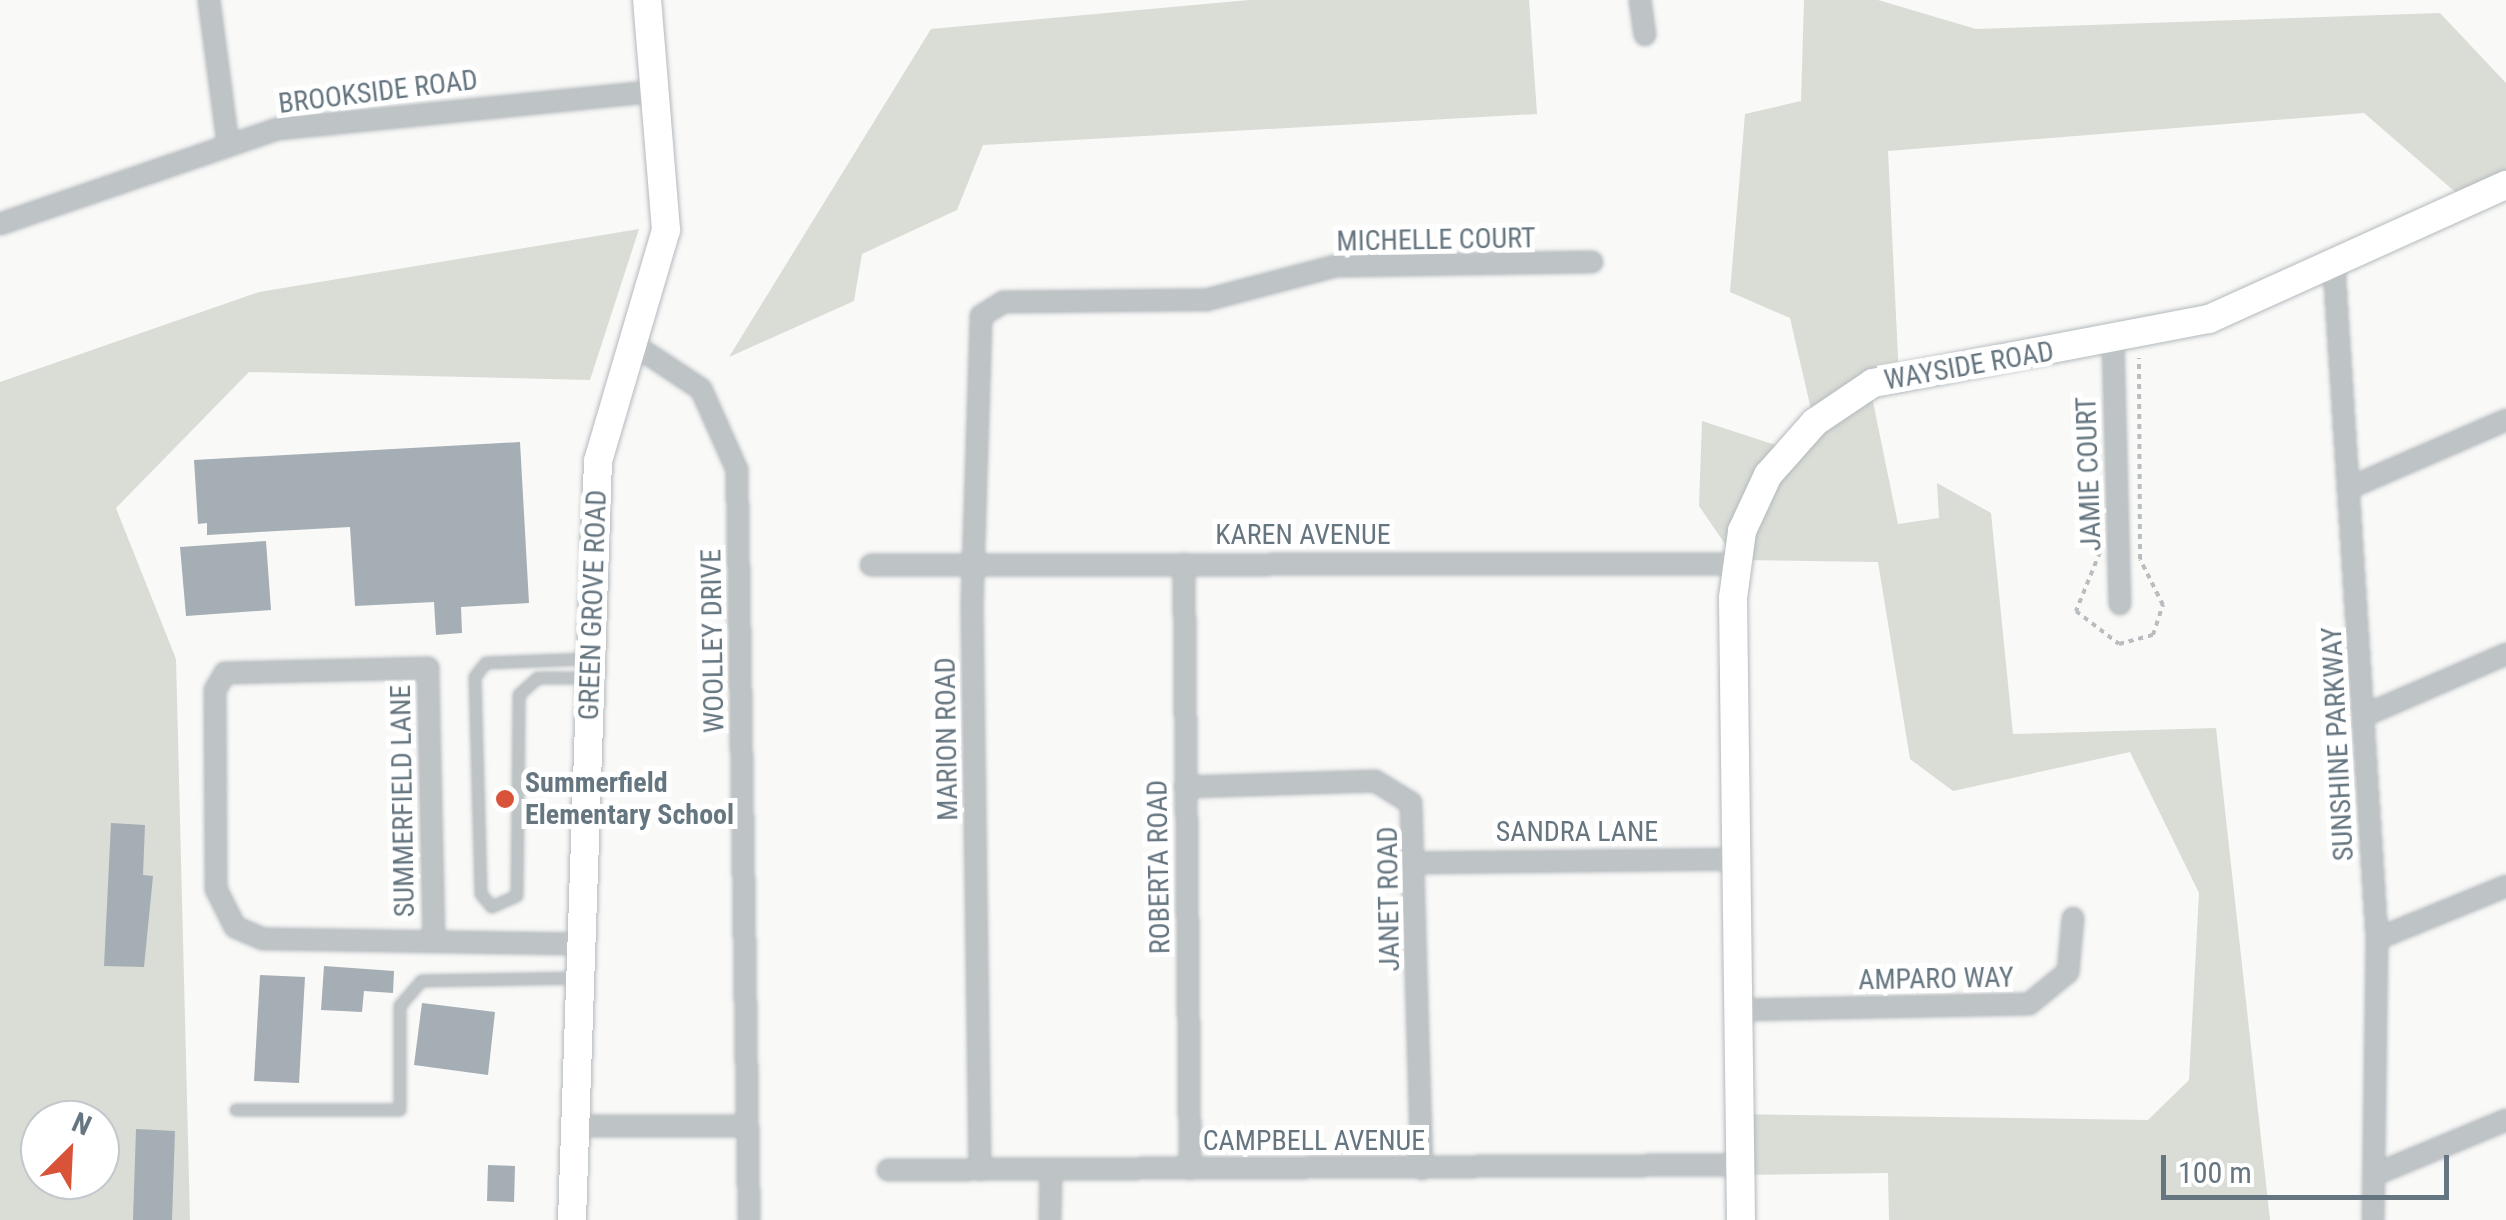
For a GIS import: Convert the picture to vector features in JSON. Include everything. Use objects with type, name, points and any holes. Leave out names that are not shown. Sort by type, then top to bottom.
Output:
[{"type":"street","points":[[209,0],[228,144]]},
{"type":"street","name":"GREEN GROVE ROAD","points":[[572,1220],[580,1126],[598,461],[636,346],[666,230],[647,0]]},
{"type":"street","points":[[1640,0],[1645,35]]},
{"type":"street","name":"BROOKSIDE ROAD","points":[[0,224],[228,144],[310,124],[656,91]]},
{"type":"street","name":"WAYSIDE ROAD","points":[[1741,1220],[1734,564],[1768,475],[1856,392],[1912,371],[2113,341],[2244,307],[2506,185]]},
{"type":"street","name":"MICHELLE COURT","points":[[986,310],[1022,301],[1206,300],[1336,266],[1592,262]]},
{"type":"street","name":"SUNSHINE PARKWAY","points":[[2334,266],[2377,939],[2373,1220]]},
{"type":"street","name":"MARION ROAD","points":[[980,1170],[974,346],[986,310]]},
{"type":"street","name":"JAMIE COURT","points":[[2113,341],[2120,604]]},
{"type":"street","name":"WOOLLEY DRIVE","points":[[636,346],[701,388],[737,470],[749,1220]]},
{"type":"street","points":[[2349,488],[2506,420]]},
{"type":"street","name":"ROBERTA ROAD","points":[[1184,564],[1190,1169]]},
{"type":"street","name":"KAREN AVENUE","points":[[872,565],[1734,564]]},
{"type":"street","points":[[2362,716],[2506,654]]},
{"type":"street","name":"SUMMERFIELD LANE","points":[[434,941],[428,668],[224,673],[215,690],[224,915],[263,939],[584,944]]},
{"type":"street","name":"JANET ROAD","points":[[1185,787],[1391,785],[1416,816],[1422,1168]]},
{"type":"street","name":"SANDRA LANE","points":[[1418,864],[1736,859]]},
{"type":"street","points":[[2377,939],[2506,886]]},
{"type":"street","name":"AMPARO WAY","points":[[1739,1010],[2029,1004],[2068,972],[2072,918]]},
{"type":"street","points":[[2374,1176],[2506,1120]]},
{"type":"street","points":[[580,1126],[746,1126]]},
{"type":"street","name":"CAMPBELL AVENUE","points":[[888,1170],[1739,1164]]},
{"type":"street","points":[[1050,1220],[1051,1170]]},
{"type":"lane","points":[[486,663],[590,669],[538,678],[519,695],[517,896],[492,907],[481,894],[475,677],[486,663]]},
{"type":"lane","points":[[236,1110],[400,1110],[400,1006],[422,981],[583,978]]},
{"type":"shaded area","points":[[1249,0],[1529,0],[1537,114],[983,145],[957,210],[862,254],[854,301],[729,357],[931,29]]},
{"type":"shaded area","points":[[1804,0],[1878,0],[1976,29],[2440,13],[2506,83],[2506,178],[2461,197],[2364,113],[1888,151],[1899,377],[1871,392],[1898,524],[1939,518],[1937,483],[1991,513],[2013,734],[2216,728],[2270,1220],[1889,1220],[1888,1173],[1735,1175],[1733,1114],[2148,1120],[2189,1080],[2199,893],[2130,752],[1953,791],[1910,759],[1878,562],[1736,560],[1699,506],[1702,421],[1791,450],[1815,427],[1790,318],[1730,292],[1745,114],[1801,101]]},
{"type":"shaded area","points":[[639,229],[590,380],[249,372],[116,508],[176,659],[190,1220],[0,1220],[0,382],[259,292]]},
{"type":"building","points":[[520,442],[529,603],[461,607],[462,633],[436,635],[434,602],[355,606],[350,527],[207,535],[207,523],[198,524],[194,460]]},
{"type":"building","points":[[266,541],[271,610],[186,616],[180,547]]},
{"type":"building","points":[[111,823],[145,825],[143,875],[153,876],[144,967],[104,966]]},
{"type":"building","points":[[324,966],[394,971],[393,993],[364,991],[362,1012],[321,1010]]},
{"type":"building","points":[[260,975],[305,977],[299,1083],[254,1081]]},
{"type":"building","points":[[422,1003],[495,1012],[488,1075],[414,1065]]},
{"type":"building","points":[[136,1129],[175,1131],[172,1220],[133,1220]]},
{"type":"building","points":[[488,1165],[515,1166],[514,1202],[487,1201]]},
{"type":"place","name":"Summerfield Elementary School","points":[[505,799]]}]
